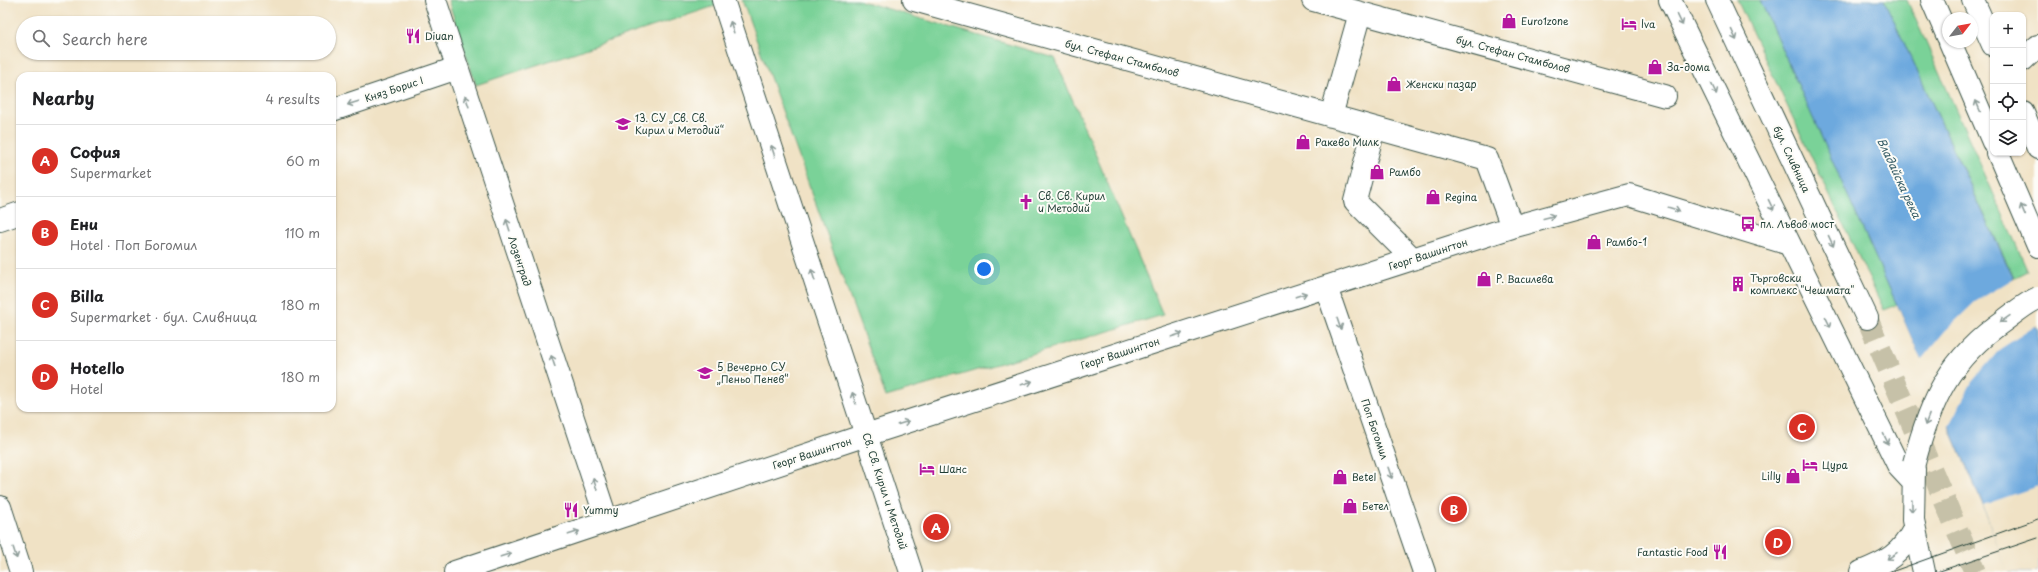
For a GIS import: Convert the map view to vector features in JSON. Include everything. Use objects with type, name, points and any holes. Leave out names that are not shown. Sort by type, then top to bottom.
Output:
[{"type":"street","name":"Лозенград","points":[[435,0],[607,521]]},
{"type":"street","name":"Св. Св. Кирил и Методий","points":[[723,0],[911,572]]},
{"type":"street","name":"бул. Стефан Стамболов","points":[[914,0],[1487,159],[1512,227]]},
{"type":"street","name":"бул. Стефан Стамболов","points":[[1312,0],[1665,96]]},
{"type":"street","points":[[1670,0],[1899,467],[1914,473]]},
{"type":"street","name":"бул. Сливница","points":[[1717,0],[1867,318]]},
{"type":"street","points":[[1932,0],[1942,24]]},
{"type":"street","points":[[1973,0],[1990,38]]},
{"type":"street","points":[[1331,116],[1360,13]]},
{"type":"street","points":[[2026,57],[2038,46]]},
{"type":"street","points":[[1953,48],[1990,135]]},
{"type":"street","name":"Княз Борис I","points":[[336,109],[457,68]]},
{"type":"street","points":[[2026,120],[2038,148]]},
{"type":"street","points":[[1374,128],[1355,201],[1413,258]]},
{"type":"street","points":[[1999,156],[2038,246]]},
{"type":"street","name":"Георг Вашингтон","points":[[455,572],[866,435],[1413,258],[1512,227],[1629,195],[1789,244]]},
{"type":"street","points":[[0,220],[16,214]]},
{"type":"street","name":"Поп Богомил","points":[[1326,287],[1424,572]]},
{"type":"street","points":[[1924,572],[1914,529],[1914,473],[1925,424],[1937,395],[1952,370],[1985,334],[2038,298]]},
{"type":"street","points":[[0,507],[22,572]]},
{"type":"street","points":[[1861,572],[1895,555],[1906,543],[1914,529]]},
{"type":"green space","points":[[448,0],[716,0],[718,5],[476,85]]},
{"type":"green space","points":[[742,0],[858,0],[1055,58],[1163,315],[886,397]]},
{"type":"green space","points":[[1737,0],[1760,0],[1897,305],[1884,310]]},
{"type":"green space","points":[[1884,0],[1907,0],[2028,271],[2014,278]]},
{"type":"water","name":"Владайска река","points":[[1760,0],[1884,0],[2038,331],[2038,572],[2008,572],[1983,505],[1897,305]]},
{"type":"pier","points":[[2016,277],[2037,325],[2000,349],[1972,382],[1947,429],[1895,305],[1897,305],[1921,360],[1945,331],[1975,302]]},
{"type":"pier","points":[[2038,486],[2038,572],[2007,572],[1983,505]]},
{"type":"tunnel","points":[[1867,318],[1975,572]]},
{"type":"tram line","points":[[1891,572],[2038,519]]},
{"type":"tram line","points":[[1937,572],[2038,538]]},
{"type":"place","name":"Euro1zone","points":[[1509,21]]},
{"type":"place","name":"Iva","points":[[1629,24]]},
{"type":"place","name":"Diuan","points":[[413,36]]},
{"type":"place","name":"За-дома","points":[[1655,67]]},
{"type":"place","name":"Женски пазар","points":[[1394,84]]},
{"type":"place","name":"13. СУ „Св. Св. Кирил и Методий“","points":[[623,124]]},
{"type":"place","name":"Ракево Милк","points":[[1303,142]]},
{"type":"place","name":"Рамбо","points":[[1377,172]]},
{"type":"place","name":"Regina","points":[[1433,197]]},
{"type":"place","name":"Св. Св. Кирил и Методий","points":[[1026,202]]},
{"type":"place","name":"пл. Лъвов мост","points":[[1748,224]]},
{"type":"place","name":"Рамбо-1","points":[[1594,242]]},
{"type":"place","name":"Р. Василева","points":[[1484,279]]},
{"type":"place","name":"Търговски комплекс \"Чешмата\"","points":[[1738,284]]},
{"type":"place","name":"5 Вечерно СУ „Пеньо Пенев“","points":[[705,373]]},
{"type":"place","name":"Billa","points":[[1802,427]]},
{"type":"place","name":"Цура","points":[[1810,465]]},
{"type":"place","name":"Шанс","points":[[927,469]]},
{"type":"place","name":"Lilly","points":[[1793,476]]},
{"type":"place","name":"Betel","points":[[1340,477]]},
{"type":"place","name":"Бетел","points":[[1350,506]]},
{"type":"place","name":"Ени","points":[[1454,509]]},
{"type":"place","name":"Yummy","points":[[571,510]]},
{"type":"place","name":"София","points":[[936,527]]},
{"type":"place","name":"Hotello","points":[[1778,542]]},
{"type":"place","name":"Fantastic Food","points":[[1720,552]]}]
